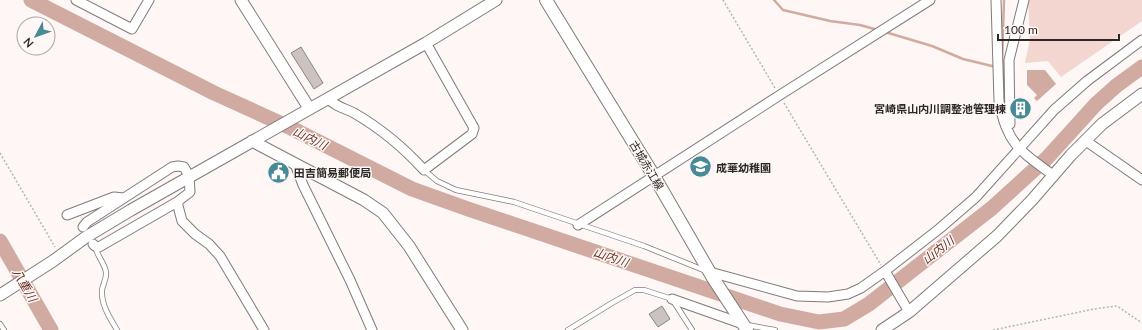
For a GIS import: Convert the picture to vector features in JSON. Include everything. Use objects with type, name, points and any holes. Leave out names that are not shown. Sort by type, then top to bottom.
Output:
[{"type":"main road","name":"古城赤江線","points":[[546,0],[654,176],[711,275],[743,324]]},
{"type":"street","points":[[76,0],[90,3],[132,29],[149,0]]},
{"type":"street","points":[[241,0],[309,108]]},
{"type":"street","points":[[0,295],[99,229],[309,108],[426,43],[496,0]]},
{"type":"street","points":[[578,225],[930,0]]},
{"type":"street","points":[[996,0],[999,101],[1008,133],[1022,150],[1050,173]]},
{"type":"street","points":[[1006,126],[1010,124],[1009,60],[1024,0]]},
{"type":"street","points":[[711,275],[797,296],[828,297],[848,294],[861,288],[939,229],[976,197],[1022,150],[1054,110],[1087,81],[1142,40]]},
{"type":"street","points":[[328,98],[333,104],[354,113],[395,141],[424,170],[472,134],[474,128],[426,43]]},
{"type":"street","points":[[882,330],[909,312],[997,236],[1050,173],[1102,124],[1142,94]]},
{"type":"street","points":[[256,139],[295,164],[364,200],[383,213],[409,246],[462,330]]},
{"type":"street","points":[[1086,140],[1142,180]]},
{"type":"street","points":[[295,164],[303,185],[350,280],[372,330]]},
{"type":"street","points":[[83,227],[87,222],[172,167],[184,167],[190,176],[190,192],[177,202],[99,247],[94,245]]},
{"type":"street","points":[[67,215],[114,197],[124,198]]},
{"type":"street","points":[[177,202],[182,220],[195,234],[209,244],[217,253],[264,330]]},
{"type":"street","points":[[885,271],[909,312]]},
{"type":"street","points":[[672,299],[743,324]]},
{"type":"lane","points":[[424,170],[437,181],[456,190],[514,202],[578,225],[644,246],[711,275]]},
{"type":"lane","points":[[94,245],[96,253],[104,266],[106,274],[102,290],[103,302],[108,315],[117,330]]},
{"type":"lane","points":[[568,330],[635,290],[644,290],[672,299],[692,330]]},
{"type":"lane","points":[[0,324],[4,330]]},
{"type":"lane","points":[[743,324],[775,330]]},
{"type":"path","points":[[723,0],[885,271]]},
{"type":"path","points":[[0,153],[56,259]]},
{"type":"path","points":[[993,330],[1094,309],[1117,306],[1142,323]]},
{"type":"shaded area","points":[[1028,0],[1142,0],[1142,21],[1061,77],[1048,61],[1025,63],[1030,39]]},
{"type":"shaded area","points":[[1027,70],[1045,70],[1056,84],[1037,101],[1034,98],[1037,95],[1027,85]]},
{"type":"building","points":[[301,47],[323,83],[314,89],[291,53]]},
{"type":"building","name":"田吉簡易郵便局","points":[[278,163],[286,177],[278,182],[269,167]]},
{"type":"building","points":[[662,306],[670,319],[658,327],[649,314]]},
{"type":"waterway","name":"山内川","points":[[31,0],[214,93],[291,128],[412,189],[780,314],[819,322],[844,319],[869,304],[992,208],[1047,158],[1096,104],[1116,86],[1142,67]]},
{"type":"waterway","points":[[774,0],[783,10],[878,30]]},
{"type":"waterway","points":[[1002,61],[1004,0]]},
{"type":"waterway","points":[[885,32],[932,46],[963,59],[996,67]]},
{"type":"waterway","name":"八重川","points":[[0,241],[51,330]]},
{"type":"place","name":"宮崎県山内川調整池管理棟","points":[[1021,108]]},
{"type":"place","name":"成華幼稚園","points":[[700,167]]},
{"type":"place","name":"田吉簡易郵便局","points":[[278,172]]}]
